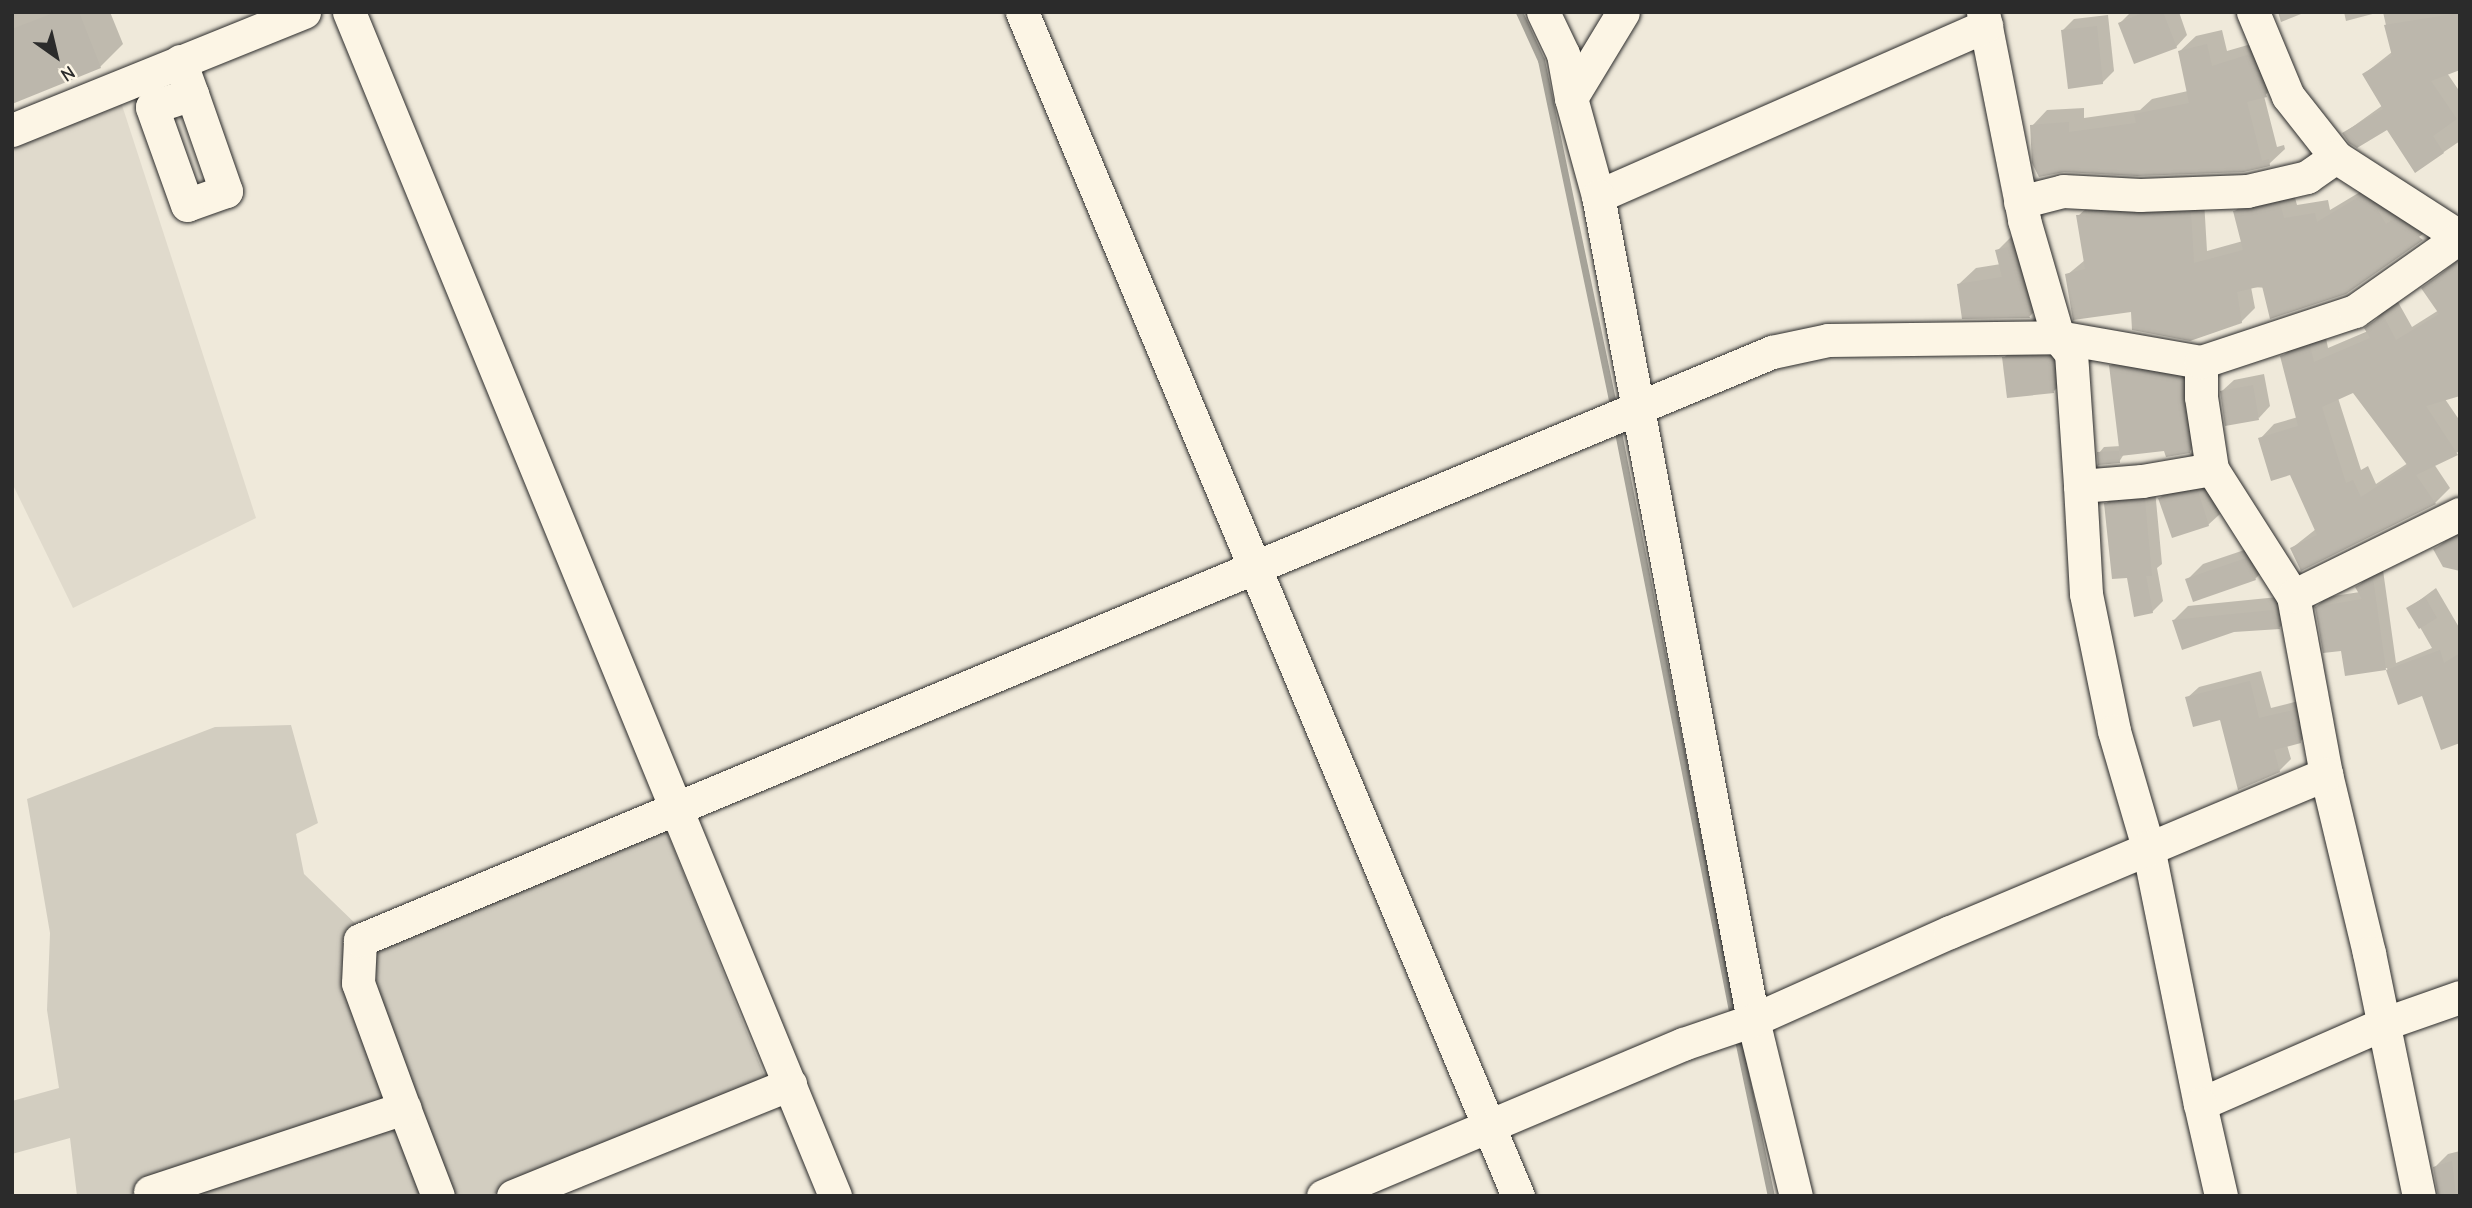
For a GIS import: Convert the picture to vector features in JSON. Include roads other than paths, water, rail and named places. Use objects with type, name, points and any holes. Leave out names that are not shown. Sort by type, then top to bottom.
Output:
[{"type":"street","points":[[12,130],[304,12]]},
{"type":"street","points":[[349,12],[679,810],[835,1196]]},
{"type":"street","points":[[1022,12],[1257,566],[1429,990],[1518,1196]]},
{"type":"street","points":[[1544,12],[1563,54],[1571,98],[1598,196],[1635,410],[1753,1020],[1796,1196]]},
{"type":"street","points":[[1571,98],[1623,12]]},
{"type":"street","points":[[438,1196],[358,983],[360,940],[679,810],[1772,352],[1828,340],[2058,337],[2201,362],[2355,311],[2460,237],[2336,157],[2288,96],[2253,12]]},
{"type":"street","points":[[1598,196],[1985,19],[2020,202],[2058,337],[2070,353],[2086,594],[2114,731],[2148,848],[2221,1196]]},
{"type":"street","points":[[180,61],[192,94]]},
{"type":"street","points":[[2020,202],[2063,191],[2140,195],[2247,191],[2307,177],[2336,157]]},
{"type":"street","points":[[2201,362],[2201,397],[2212,469],[2294,596],[2326,774],[2419,1196]]},
{"type":"street","points":[[2080,485],[2142,481],[2212,469]]},
{"type":"street","points":[[2294,596],[2460,514]]},
{"type":"street","points":[[1323,1196],[1683,1044],[1753,1020],[2148,848],[2326,774]]},
{"type":"street","points":[[2200,1104],[2383,1024],[2460,997]]},
{"type":"street","points":[[513,1196],[790,1084]]},
{"type":"street","points":[[150,1192],[404,1108]]},
{"type":"waterway","points":[[1519,12],[1541,60],[1614,408]]},
{"type":"waterway","points":[[1617,427],[1733,1016]]},
{"type":"waterway","points":[[1737,1035],[1771,1196]]}]
